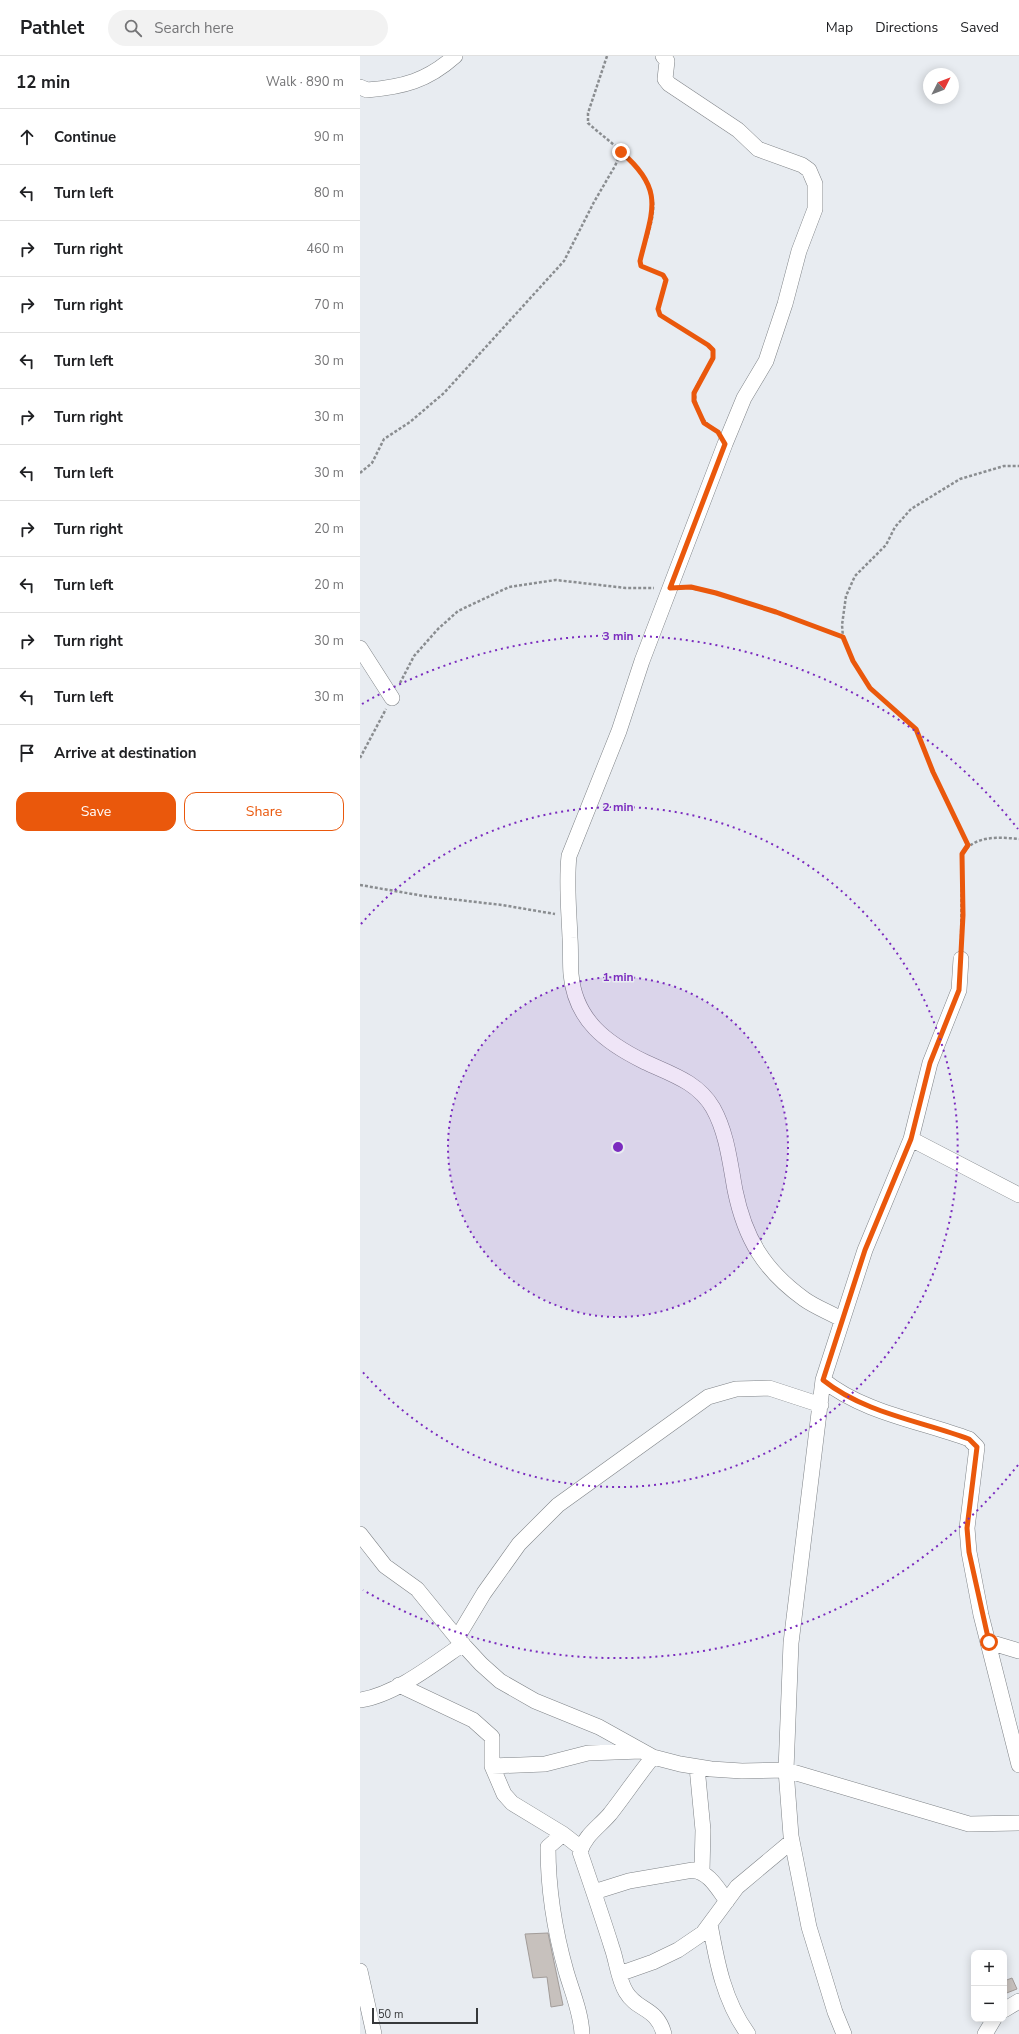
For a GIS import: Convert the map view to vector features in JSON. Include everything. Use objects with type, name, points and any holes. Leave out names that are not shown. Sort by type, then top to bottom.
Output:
[{"type":"street","points":[[360,87],[366,90],[412,83],[428,76],[455,56]]},
{"type":"street","points":[[663,56],[667,62],[665,79],[669,84],[738,130],[758,149],[802,165],[808,170],[815,184],[815,209],[799,251],[785,304],[766,361],[747,392],[725,444],[642,661],[619,731],[568,856],[567,873],[571,975],[578,1004],[590,1026],[608,1041],[643,1061],[687,1080],[705,1096],[714,1109],[719,1122],[729,1155],[742,1219],[755,1248],[772,1272],[805,1300],[841,1319]]},
{"type":"street","points":[[360,648],[392,698]]},
{"type":"street","points":[[844,2034],[832,2004],[809,1927],[792,1841],[786,1770],[791,1643],[823,1380],[841,1319],[865,1250],[911,1139],[930,1063],[959,990],[961,959]]},
{"type":"street","points":[[911,1139],[1019,1195]]},
{"type":"street","points":[[823,1380],[838,1392],[886,1412],[969,1439],[977,1447],[967,1528],[969,1552],[1019,1765]]},
{"type":"street","points":[[360,1700],[379,1695],[399,1685],[460,1641],[484,1593],[519,1544],[558,1505],[708,1397],[736,1389],[769,1388],[821,1405]]},
{"type":"street","points":[[360,1534],[385,1566],[417,1588],[460,1641],[495,1677],[515,1691],[534,1701],[599,1727],[647,1754]]},
{"type":"street","points":[[989,1642],[1019,1651]]},
{"type":"street","points":[[399,1685],[473,1720],[483,1728],[492,1737],[492,1766],[504,1794],[512,1803],[563,1834],[581,1848]]},
{"type":"street","points":[[492,1766],[545,1764],[588,1754],[647,1754],[697,1767],[742,1771],[786,1770],[969,1824],[1019,1823]]},
{"type":"street","points":[[647,1754],[611,1813],[599,1827],[585,1838],[580,1852],[626,1993],[657,2018],[664,2034]]},
{"type":"street","points":[[697,1767],[703,1830],[702,1871]]},
{"type":"street","points":[[563,1834],[548,1846],[550,1881],[560,1944],[577,2005],[582,2034]]},
{"type":"street","points":[[619,1974],[653,1962],[678,1950],[703,1933],[746,1878],[792,1841]]},
{"type":"street","points":[[594,1892],[629,1881],[671,1872],[693,1870],[702,1871],[709,1877],[727,1901]]},
{"type":"street","points":[[710,1924],[716,1959],[727,1995],[748,2034]]},
{"type":"street","points":[[360,1971],[374,2034]]},
{"type":"street","points":[[1007,2008],[1019,2002]]},
{"type":"street","points":[[985,2034],[992,2022]]},
{"type":"path","points":[[607,56],[591,100],[588,113],[588,124],[635,164],[645,179],[652,195],[653,211],[640,261],[641,266],[659,273],[666,280],[658,309],[660,315],[708,345],[713,350],[713,358],[694,393],[694,401],[704,423],[718,432],[725,444]]},
{"type":"path","points":[[360,473],[368,468],[372,463],[384,439],[410,422],[444,393],[564,261],[621,152]]},
{"type":"path","points":[[968,845],[933,772],[916,729],[870,688],[853,661],[843,637],[842,625],[846,596],[855,576],[886,545],[895,528],[911,508],[960,479],[1004,466],[1019,466]]},
{"type":"path","points":[[360,758],[414,656],[438,629],[458,611],[509,586],[556,580],[626,588],[691,587],[716,593],[776,612],[843,637]]},
{"type":"path","points":[[961,959],[963,915],[962,854],[968,845],[991,837],[1019,839]]},
{"type":"path","points":[[360,885],[424,896],[502,905],[569,917]]},
{"type":"building","points":[[548,1933],[563,2005],[551,2007],[547,1977],[533,1978],[525,1934]]},
{"type":"building","points":[[1012,1978],[1017,1989],[1007,1993],[1007,1980]]},
{"type":"route","points":[[621,152],[635,164],[645,179],[652,195],[653,211],[640,261],[641,266],[663,275],[666,280],[666,285],[658,309],[660,315],[667,321],[708,345],[713,350],[713,358],[694,393],[694,401],[704,423],[718,432],[725,444],[670,588],[691,587],[716,593],[776,612],[843,637],[853,661],[870,688],[894,707],[916,729],[933,772],[968,845],[962,854],[963,915],[959,990],[930,1063],[911,1139],[865,1250],[841,1319],[823,1380],[838,1392],[886,1412],[969,1439],[977,1447],[967,1528],[969,1552],[981,1615],[989,1642]]}]
